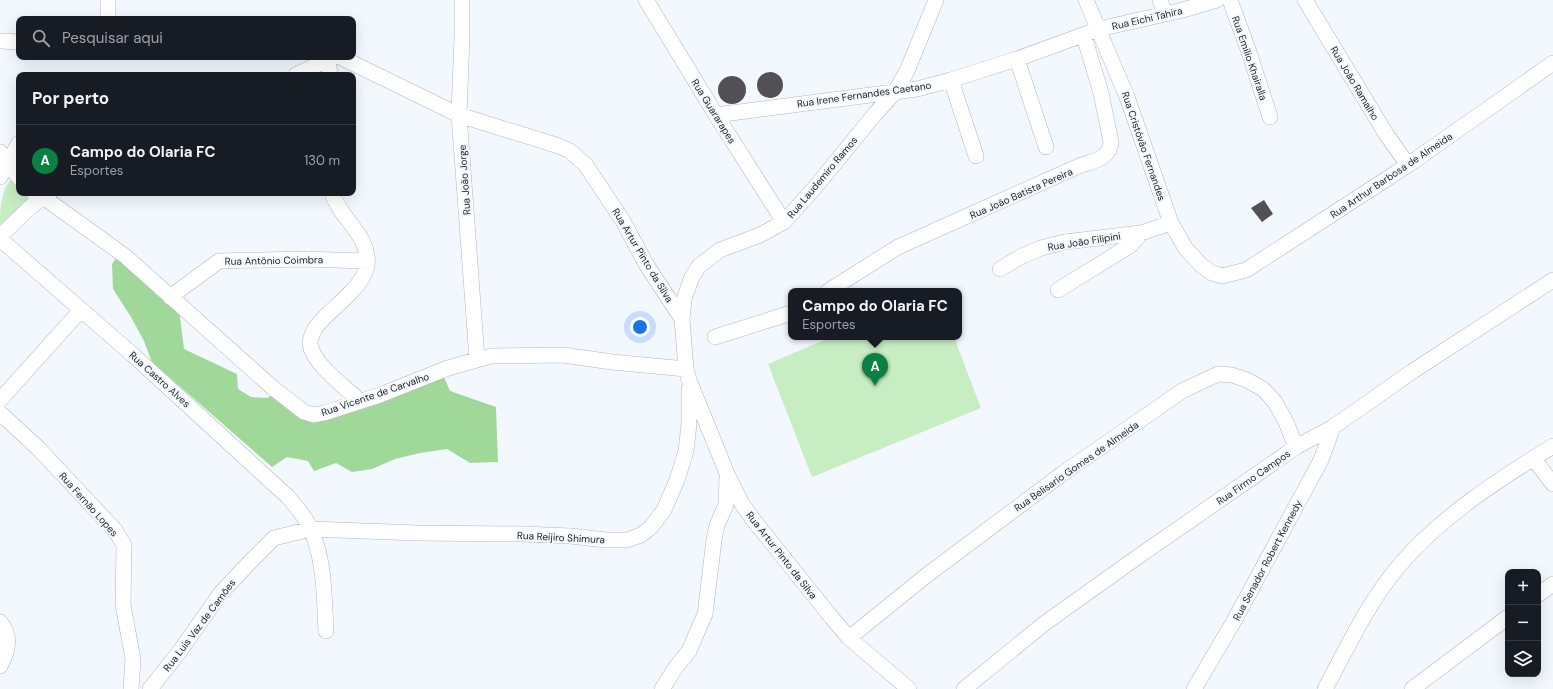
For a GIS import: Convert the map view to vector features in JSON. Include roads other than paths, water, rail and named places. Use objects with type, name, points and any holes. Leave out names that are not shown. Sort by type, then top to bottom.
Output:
[{"type":"street","points":[[108,0],[108,16]]},
{"type":"street","name":"Rua João Jorge","points":[[462,0],[459,115],[477,359]]},
{"type":"street","name":"Rua Guararapes","points":[[646,0],[716,115],[784,222]]},
{"type":"street","name":"Rua Laudemiro Ramos","points":[[682,319],[684,299],[692,277],[699,266],[720,250],[760,235],[784,222],[895,92],[908,71],[936,0]]},
{"type":"street","name":"Rua Cristóvão Fernandes","points":[[1086,0],[1127,97],[1171,223],[1186,249],[1202,266],[1212,273],[1222,276]]},
{"type":"street","name":"Rua Eichi Tahira","points":[[1099,30],[1162,7],[1183,10],[1217,0]]},
{"type":"street","name":"Rua Emilio Khairalla","points":[[1230,0],[1270,117]]},
{"type":"street","name":"Rua João Ramalho","points":[[1305,0],[1386,134],[1408,165]]},
{"type":"street","name":"Rua Irene Fernandes Caetano","points":[[716,115],[917,89],[1017,59],[1099,30]]},
{"type":"street","name":"Rua João Batista Pereira","points":[[833,288],[898,247],[1079,166],[1104,157],[1111,150],[1111,142],[1101,93],[1084,36]]},
{"type":"street","points":[[0,41],[16,42]]},
{"type":"street","points":[[1017,59],[1046,147]]},
{"type":"street","points":[[303,72],[330,60]]},
{"type":"street","points":[[331,72],[334,60]]},
{"type":"street","name":"Rua Artur Pinto da Silva","points":[[338,60],[459,115],[559,146],[570,151],[585,164],[623,220],[646,264],[682,319],[687,374],[728,476],[742,504],[849,638],[909,689]]},
{"type":"street","name":"Rua Arthur Barbosa de Almeida","points":[[1222,276],[1246,270],[1408,165],[1553,63]]},
{"type":"street","points":[[951,80],[976,156]]},
{"type":"street","points":[[0,177],[4,157],[16,146]]},
{"type":"street","points":[[4,157],[16,174]]},
{"type":"street","points":[[0,238],[41,196]]},
{"type":"street","name":"Rua Vicente de Carvalho","points":[[46,196],[125,256],[273,388],[304,412],[314,415],[406,386],[448,368],[491,356],[563,355],[687,374]]},
{"type":"street","points":[[333,196],[340,210],[361,238],[365,248],[367,261],[364,275],[357,286],[317,326],[310,342],[316,358],[360,401]]},
{"type":"street","name":"Rua João Filipini","points":[[1000,269],[1020,256],[1041,248],[1065,242],[1141,233],[1171,223]]},
{"type":"street","points":[[1058,290],[1131,245],[1141,233]]},
{"type":"street","name":"Rua Castro Alves","points":[[0,238],[144,365],[288,497],[301,513],[311,529],[318,548],[323,580],[326,631]]},
{"type":"street","name":"Rua Antônio Coimbra","points":[[170,297],[219,261],[303,259],[367,261]]},
{"type":"street","name":"Rua Firmo Campos","points":[[964,689],[1051,619],[1146,551],[1296,447],[1333,427],[1413,372],[1553,280]]},
{"type":"street","points":[[0,400],[82,310]]},
{"type":"street","points":[[714,337],[788,314]]},
{"type":"street","name":"Rua Reijiro Shimura","points":[[311,529],[418,533],[530,534],[571,536],[606,540],[627,540],[641,535],[651,527],[664,510],[677,480],[686,451],[689,424],[687,374]]},
{"type":"street","name":"Rua Belisario Gomes de Almeida","points":[[849,638],[927,575],[1074,466],[1182,391],[1218,374],[1232,375],[1247,380],[1263,389],[1275,402],[1286,422],[1296,447]]},
{"type":"street","name":"Rua Fernão Lopes","points":[[0,413],[38,448],[105,519],[115,530],[124,545],[123,605],[133,659],[131,689]]},
{"type":"street","name":"Rua Senador Robert Kennedy","points":[[1194,689],[1234,621],[1321,460],[1333,427]]},
{"type":"street","points":[[1325,689],[1378,593],[1398,566],[1446,520],[1491,486],[1553,446]]},
{"type":"street","points":[[1533,458],[1553,484]]},
{"type":"street","points":[[662,689],[676,666],[689,651],[705,614],[714,540],[717,525],[726,505],[728,476]]},
{"type":"street","name":"Rua Luis Vaz de Camões","points":[[150,689],[180,651],[220,594],[274,538],[311,529]]},
{"type":"street","points":[[1541,593],[1553,584]]},
{"type":"street","points":[[1412,689],[1505,619]]},
{"type":"street","points":[[0,622],[7,636],[8,647],[0,666]]},
{"type":"place","name":"Campo do Olaria FC","points":[[875,386]]}]
